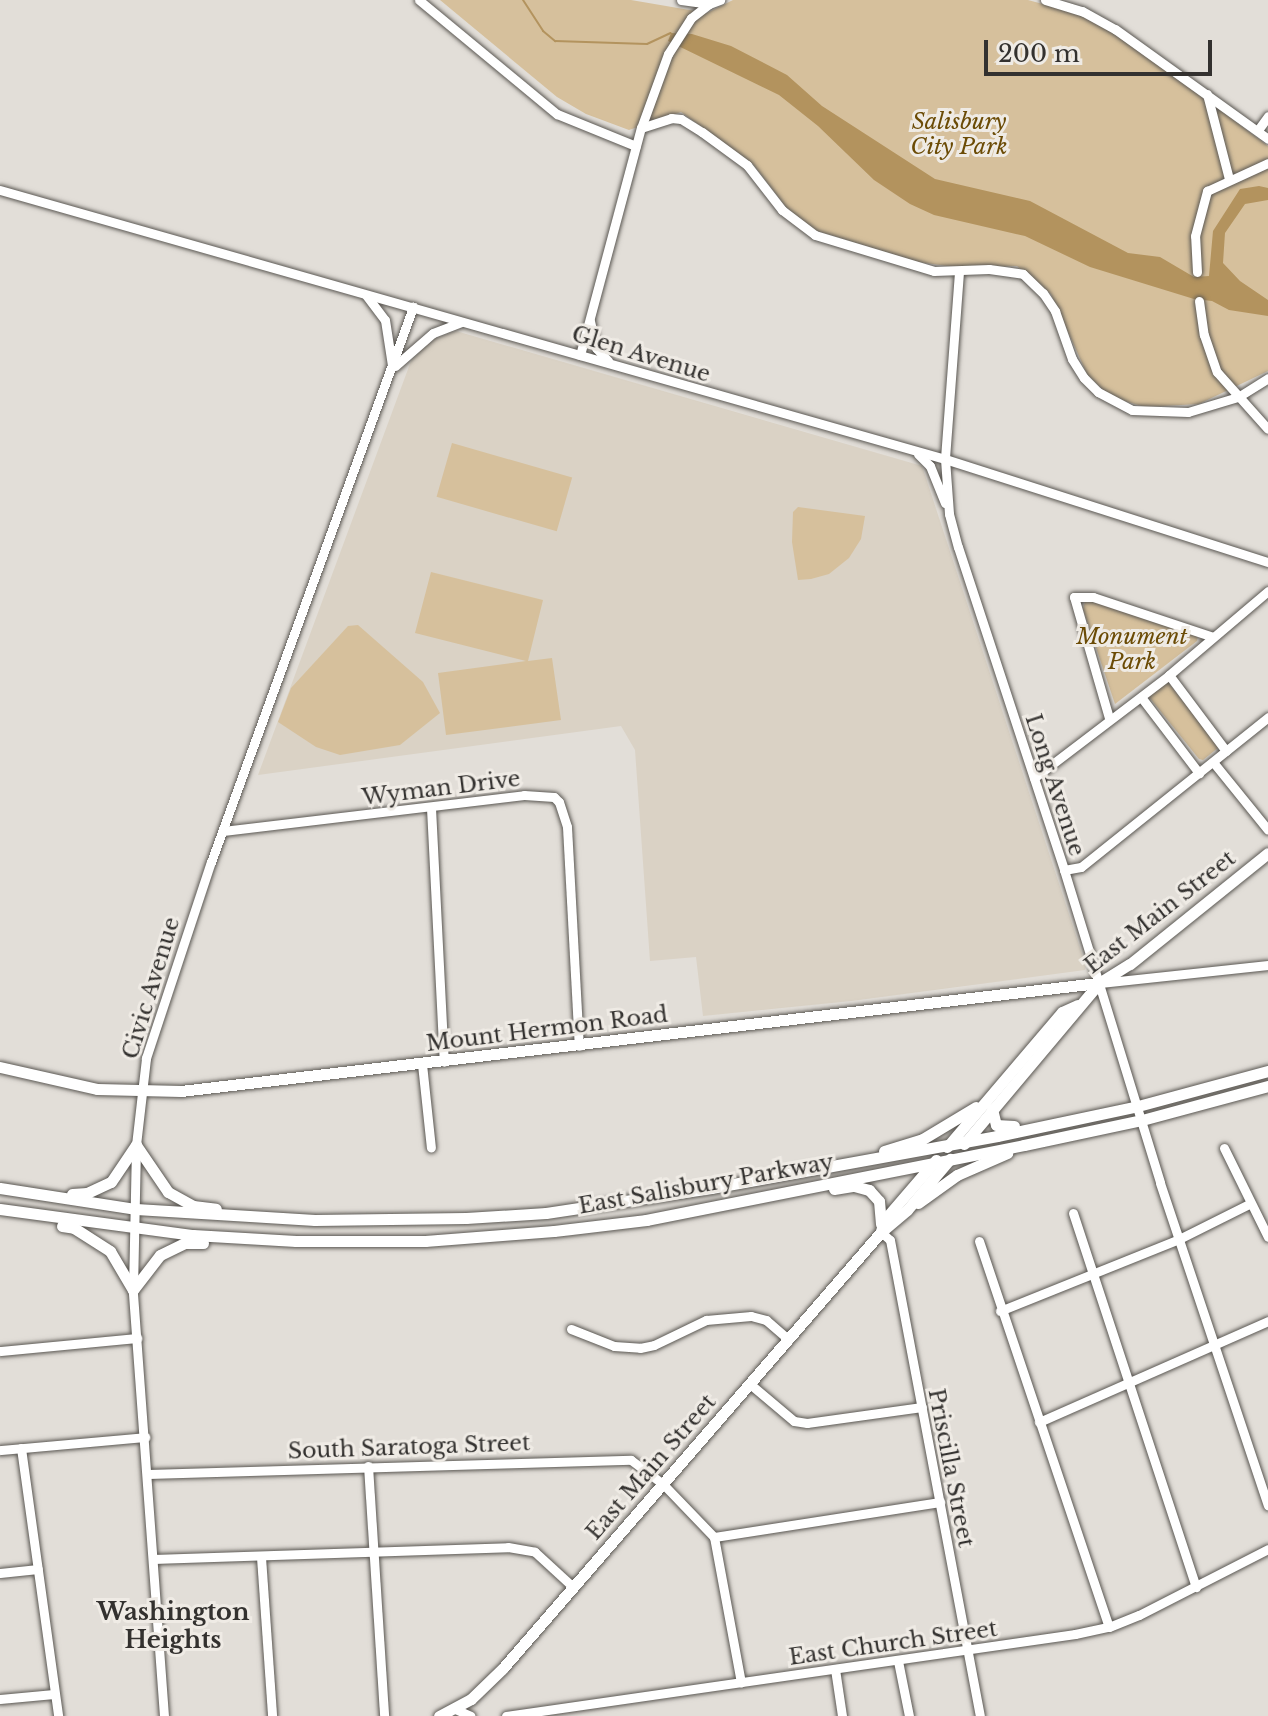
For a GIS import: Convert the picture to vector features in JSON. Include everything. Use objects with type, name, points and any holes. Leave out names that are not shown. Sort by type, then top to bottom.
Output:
[{"type":"main road","name":"East Main Street","points":[[881,1232],[885,1219],[949,1145],[1071,1018],[1078,1005],[1099,983],[1130,964],[1268,853]]},
{"type":"main road","name":"Mount Hermon Road","points":[[0,1067],[87,1087],[140,1093],[211,1089],[1099,983]]},
{"type":"main road","points":[[1043,989],[1058,999],[1062,1012]]},
{"type":"main road","name":"East Main Street","points":[[439,1716],[455,1709],[491,1680],[881,1232],[907,1210],[966,1142],[991,1103],[1062,1012],[1078,1005]]},
{"type":"main road","name":"East Salisbury Parkway","points":[[0,1185],[136,1209],[315,1220],[422,1220],[546,1213],[711,1188],[966,1142],[1138,1106],[1268,1071]]},
{"type":"main road","name":"East Salisbury Parkway","points":[[0,1209],[134,1229],[267,1240],[425,1241],[554,1231],[646,1220],[1024,1145],[1142,1120],[1268,1086]]},
{"type":"main road","points":[[860,1159],[921,1140],[991,1103],[999,1127],[1048,1125]]},
{"type":"main road","points":[[0,1185],[79,1195],[87,1193],[111,1182],[136,1145],[158,1181],[193,1206],[290,1212],[315,1220]]},
{"type":"main road","points":[[907,1210],[957,1175],[1024,1145]]},
{"type":"main road","points":[[782,1192],[862,1186],[879,1201],[881,1232]]},
{"type":"main road","points":[[0,1215],[74,1228],[99,1241],[120,1264],[133,1290],[160,1255],[185,1243],[241,1245],[267,1240]]},
{"type":"street","points":[[419,0],[557,114],[636,146]]},
{"type":"street","points":[[681,0],[709,4]]},
{"type":"street","points":[[580,355],[641,128],[674,43],[683,28],[709,4],[720,0]]},
{"type":"street","points":[[1045,0],[1082,11],[1107,25],[1268,139]]},
{"type":"street","points":[[1207,94],[1229,179]]},
{"type":"street","points":[[1258,130],[1268,116]]},
{"type":"street","points":[[641,128],[671,118],[681,119],[747,165],[782,210],[815,235],[934,271],[1012,270],[1031,280],[1055,311],[1072,359],[1084,378],[1112,401],[1132,410],[1168,414],[1188,412],[1238,397],[1268,378]]},
{"type":"street","points":[[1197,272],[1195,236],[1202,201],[1212,187],[1268,163]]},
{"type":"street","name":"Glen Avenue","points":[[0,190],[945,459],[1268,562]]},
{"type":"street","name":"Long Avenue","points":[[959,272],[945,459],[949,514],[1179,1239],[1268,1505]]},
{"type":"street","points":[[364,293],[385,320],[392,368]]},
{"type":"street","points":[[1199,301],[1204,335],[1217,372],[1268,429]]},
{"type":"street","name":"Civic Avenue","points":[[164,1716],[133,1290],[140,1093],[157,1018],[413,307]]},
{"type":"street","points":[[590,317],[596,348],[613,365]]},
{"type":"street","points":[[392,368],[433,333],[464,321]]},
{"type":"street","points":[[911,450],[930,466],[949,514]]},
{"type":"street","points":[[1034,778],[1169,675],[1268,591]]},
{"type":"street","points":[[1109,718],[1074,597],[1093,597],[1213,637]]},
{"type":"street","points":[[1169,675],[1226,751]]},
{"type":"street","points":[[1141,697],[1199,773]]},
{"type":"street","points":[[1064,870],[1081,867],[1268,717]]},
{"type":"street","points":[[1213,762],[1268,830]]},
{"type":"street","name":"Wyman Drive","points":[[223,831],[538,794],[554,797],[559,802],[567,827],[579,1046]]},
{"type":"street","points":[[431,808],[444,1062]]},
{"type":"street","points":[[1099,983],[1268,965]]},
{"type":"street","points":[[422,1064],[431,1148]]},
{"type":"street","points":[[1224,1148],[1268,1237]]},
{"type":"street","points":[[1000,1311],[1179,1239],[1251,1203]]},
{"type":"street","points":[[1073,1213],[1196,1587]]},
{"type":"street","name":"Priscilla Street","points":[[881,1232],[890,1240],[980,1716]]},
{"type":"street","points":[[979,1241],[1000,1311],[1109,1627]]},
{"type":"street","points":[[571,1329],[614,1346],[640,1348],[654,1345],[706,1320],[751,1316],[766,1320],[789,1340]]},
{"type":"street","points":[[1039,1422],[1216,1347],[1268,1321]]},
{"type":"street","points":[[0,1351],[137,1338]]},
{"type":"street","points":[[750,1384],[794,1421],[807,1423],[922,1407]]},
{"type":"street","points":[[0,1450],[145,1437]]},
{"type":"street","points":[[21,1448],[58,1716]]},
{"type":"street","name":"South Saratoga Street","points":[[148,1474],[617,1458],[639,1464],[663,1484],[714,1537]]},
{"type":"street","points":[[368,1466],[384,1716]]},
{"type":"street","points":[[741,1683],[714,1537],[940,1502]]},
{"type":"street","points":[[153,1559],[525,1549],[535,1552],[573,1587]]},
{"type":"street","name":"East Church Street","points":[[506,1716],[568,1712],[1109,1627],[1196,1587],[1268,1549]]},
{"type":"street","points":[[261,1557],[272,1716]]},
{"type":"street","points":[[0,1573],[38,1569]]},
{"type":"street","points":[[898,1661],[909,1716]]},
{"type":"street","points":[[835,1669],[842,1716]]},
{"type":"street","points":[[0,1699],[54,1694]]},
{"type":"street","points":[[455,1709],[471,1716]]},
{"type":"shaded area","points":[[671,33],[692,34],[731,46],[787,75],[822,106],[935,179],[1030,201],[1128,253],[1160,257],[1194,277],[1209,276],[1213,231],[1240,189],[1268,188],[1268,200],[1245,204],[1225,233],[1223,263],[1240,281],[1268,300],[1268,316],[1229,310],[1212,301],[1194,299],[1090,267],[1025,236],[934,215],[910,204],[874,180],[818,126],[779,95],[668,41]]},
{"type":"shaded area","points":[[456,331],[922,466],[1085,970],[851,1001],[703,1016],[696,957],[650,961],[635,750],[621,726],[258,775],[411,361],[431,340]]},
{"type":"green space","name":"Salisbury City Park","points":[[440,0],[631,0],[707,13],[733,0],[1028,0],[1079,14],[1129,42],[1268,146],[1268,371],[1199,404],[1145,407],[1118,399],[1105,392],[1087,374],[1051,294],[1017,266],[962,268],[918,262],[814,230],[786,207],[753,164],[681,112],[629,130],[586,114],[557,97]]},
{"type":"green space","points":[[452,443],[572,477],[557,531],[437,497]]},
{"type":"green space","points":[[798,507],[865,516],[861,539],[849,558],[829,574],[798,580],[792,542],[793,512]]},
{"type":"green space","points":[[431,572],[543,600],[528,661],[552,658],[561,720],[446,735],[438,673],[526,661],[415,633]]},
{"type":"green space","name":"Monument Park","points":[[1091,599],[1198,635],[1197,641],[1115,704],[1083,609],[1085,602]]},
{"type":"green space","points":[[358,625],[423,682],[440,713],[400,745],[340,755],[316,747],[278,722],[291,688],[348,626]]},
{"type":"green space","points":[[1167,681],[1219,747],[1203,760],[1149,697],[1148,693]]},
{"type":"waterway","points":[[523,0],[543,31],[555,41],[647,44],[671,33]]},
{"type":"district","name":"Washington Heights","points":[[173,1626]]}]
